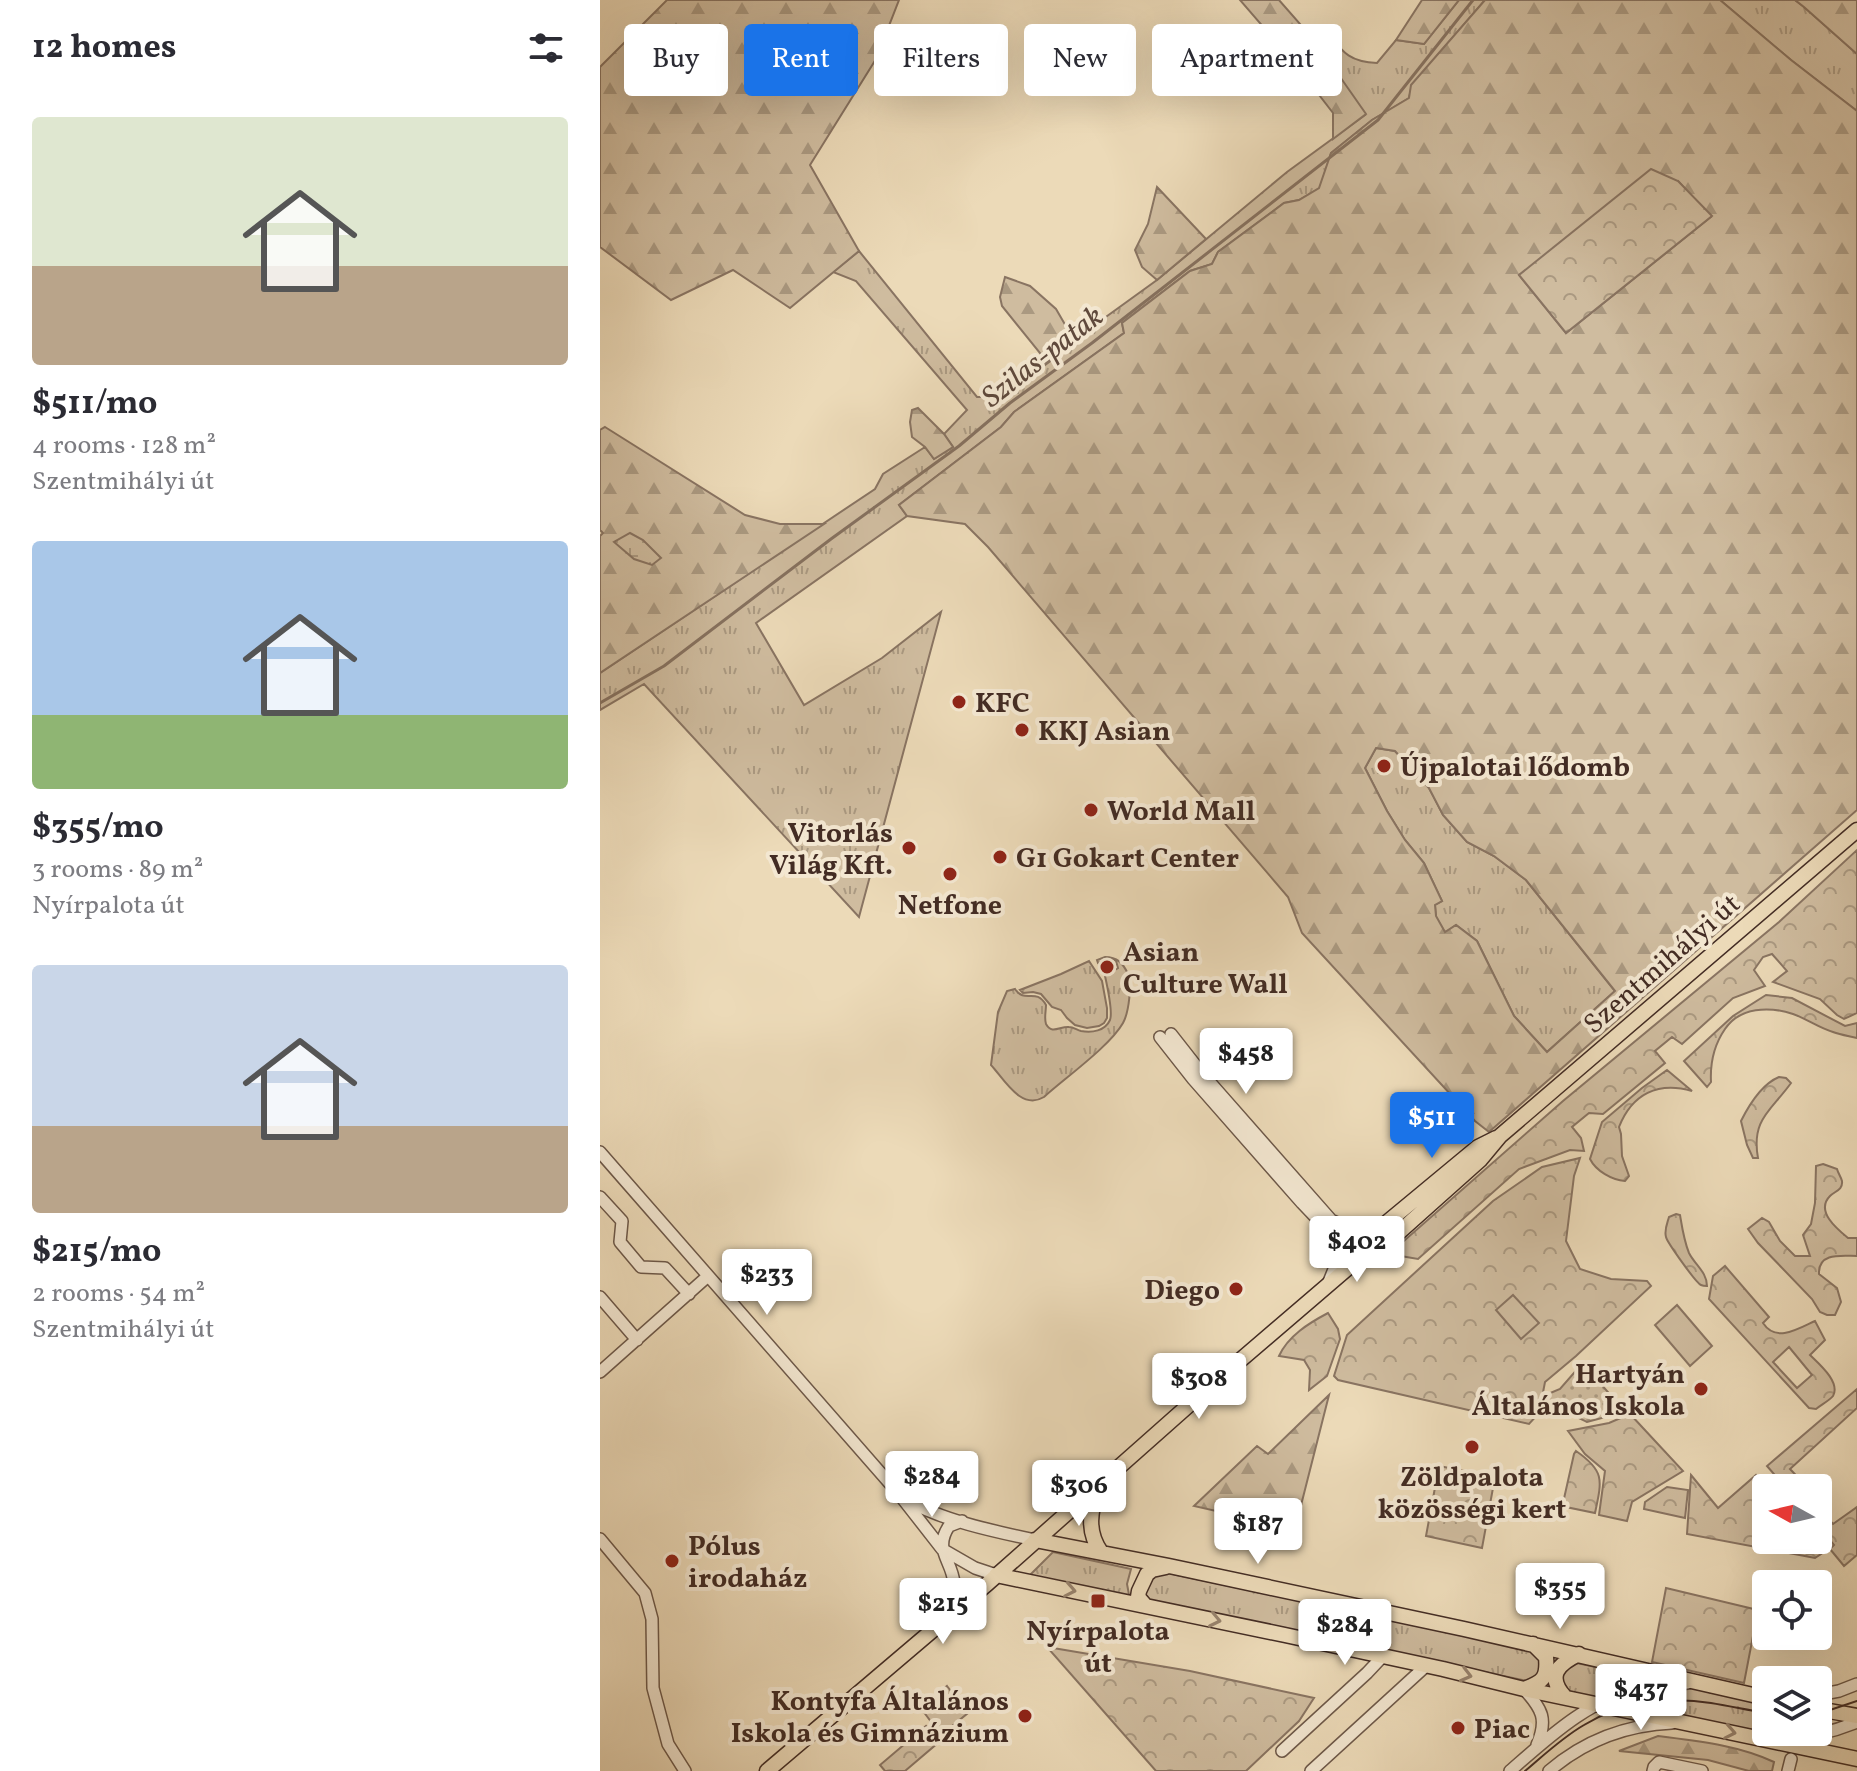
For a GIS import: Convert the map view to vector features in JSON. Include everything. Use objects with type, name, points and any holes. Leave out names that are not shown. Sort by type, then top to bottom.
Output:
[{"type":"main road","name":"Szentmihályi út","points":[[767,1771],[1327,1285],[1363,1255],[1378,1251],[1480,1160],[1500,1136],[1857,830]]},
{"type":"main road","name":"Szentmihályi út","points":[[1363,1255],[1367,1239],[1478,1147],[1500,1136]]},
{"type":"main road","points":[[1098,1486],[1090,1526],[1095,1544],[1101,1552]]},
{"type":"main road","points":[[1035,1540],[1580,1654],[1752,1695]]},
{"type":"main road","points":[[1145,1605],[1138,1597],[1147,1574],[1169,1566]]},
{"type":"main road","points":[[996,1575],[1752,1736]]},
{"type":"main road","points":[[1524,1689],[1543,1680],[1546,1671],[1546,1657],[1533,1644]]},
{"type":"main road","points":[[1565,1697],[1557,1685],[1557,1671],[1565,1661],[1580,1654]]},
{"type":"main road","points":[[1832,1713],[1857,1719]]},
{"type":"main road","points":[[1791,1758],[1857,1759]]},
{"type":"street","points":[[1341,1234],[1322,1224],[1302,1203],[1193,1079],[1166,1035],[1363,1255]]},
{"type":"street","points":[[600,1152],[899,1494],[942,1549],[952,1572],[954,1587],[948,1617]]},
{"type":"street","points":[[600,1197],[622,1221],[620,1242],[641,1267],[665,1268],[689,1294]]},
{"type":"street","points":[[1332,1221],[1357,1230],[1388,1221]]},
{"type":"street","points":[[1327,1285],[1337,1262],[1341,1234]]},
{"type":"street","points":[[600,1372],[708,1276]]},
{"type":"street","points":[[600,1297],[637,1340]]},
{"type":"street","points":[[899,1494],[917,1506],[1035,1540]]},
{"type":"street","points":[[942,1549],[945,1531],[953,1523],[962,1521]]},
{"type":"street","points":[[1012,1535],[1017,1549],[1015,1558]]},
{"type":"street","points":[[600,1539],[645,1593],[652,1619],[651,1678],[656,1701],[668,1744],[685,1771]]},
{"type":"street","points":[[942,1549],[975,1568],[996,1575]]},
{"type":"street","points":[[1282,1751],[1383,1656]]},
{"type":"street","points":[[1311,1771],[1427,1665]]},
{"type":"street","points":[[1510,1771],[1578,1714],[1597,1703],[1645,1687],[1693,1683]]},
{"type":"street","points":[[1832,1692],[1857,1684]]},
{"type":"street","points":[[1524,1689],[1543,1717],[1537,1748]]},
{"type":"street","points":[[1832,1730],[1857,1719]]},
{"type":"street","points":[[1549,1771],[1578,1749],[1629,1729],[1659,1724],[1692,1724]]},
{"type":"street","points":[[1656,1766],[1702,1771]]},
{"type":"green space","points":[[667,0],[899,0],[890,24],[874,24],[874,62],[858,88],[858,24],[744,24],[744,96],[853,96],[810,165],[859,251],[790,308],[733,270],[671,300],[600,247],[600,67],[624,43],[624,96],[728,96],[728,24],[643,24]]},
{"type":"green space","points":[[1240,0],[1279,0],[1300,24],[1261,24]]},
{"type":"green space","points":[[1422,0],[1459,0],[1424,44],[1396,40]]},
{"type":"green space","points":[[1459,0],[1485,0],[1412,85],[1409,98],[1372,120],[1331,153],[1320,188],[1299,200],[1284,203],[1218,252],[1212,264],[1190,271],[1122,323],[1124,333],[1014,412],[1001,427],[899,505],[907,516],[756,623],[804,705],[882,658],[941,612],[859,917],[644,684],[600,710],[600,673],[875,489],[883,474],[925,447],[934,459],[953,447],[944,434],[967,410],[856,281],[833,272],[859,251],[977,397],[993,397],[1010,391],[1157,280],[1287,172],[1365,115],[1342,81],[1342,50],[1352,58],[1377,63],[1396,40],[1424,44]]},
{"type":"green space","points":[[1485,0],[1720,0],[1857,111],[1857,810],[1489,1132],[1475,1121],[1302,933],[1288,897],[988,547],[965,524],[907,516],[899,505],[1001,427],[1014,412],[1124,333],[1122,323],[1190,271],[1212,264],[1218,252],[1284,203],[1299,200],[1319,188],[1331,153],[1372,120],[1409,98],[1411,85]],"holes":[[[1678,181],[1711,217],[1566,333],[1519,275]],[[1376,748],[1395,751],[1429,788],[1443,815],[1467,842],[1494,856],[1526,880],[1615,991],[1547,1052],[1514,1016],[1477,941],[1456,925],[1445,932],[1436,916],[1435,905],[1442,901],[1424,863],[1405,840],[1365,768]]]},
{"type":"green space","points":[[1720,0],[1795,0],[1804,7],[1857,54],[1857,111],[1791,60]]},
{"type":"green space","points":[[1795,0],[1857,0],[1857,54],[1804,7]]},
{"type":"green space","points":[[1342,80],[1366,114],[1333,139],[1333,113],[1320,96],[1342,96]]},
{"type":"green space","points":[[1651,169],[1678,181],[1712,216],[1566,333],[1519,275]]},
{"type":"green space","points":[[1157,187],[1206,239],[1157,280],[1142,267],[1135,250],[1148,224]]},
{"type":"green space","points":[[1005,277],[1030,286],[1056,309],[1074,340],[1064,351],[1045,363],[1002,306],[1000,297]]},
{"type":"green space","points":[[918,408],[953,447],[934,459],[912,437],[912,410]]},
{"type":"green space","points":[[605,427],[745,515],[780,524],[824,524],[600,673],[600,536],[603,533],[600,530],[600,430]]},
{"type":"green space","points":[[630,533],[643,540],[661,558],[652,565],[634,559],[614,542]]},
{"type":"green space","points":[[1376,748],[1395,751],[1429,788],[1443,815],[1467,842],[1494,856],[1526,880],[1615,991],[1547,1052],[1514,1016],[1477,941],[1456,925],[1445,933],[1436,917],[1435,905],[1442,901],[1424,863],[1405,840],[1365,768]]},
{"type":"green space","points":[[1857,850],[1857,1013],[1844,1019],[1820,999],[1773,982],[1787,971],[1772,954],[1763,957],[1754,970],[1765,986],[1733,998],[1682,1044],[1672,1037],[1655,1051],[1665,1063],[1603,1114],[1589,1113],[1572,1127],[1581,1138],[1584,1151],[1570,1150],[1519,1169],[1418,1259],[1389,1254],[1563,1101],[1779,922]]},
{"type":"green space","points":[[1105,957],[1113,958],[1119,961],[1128,974],[1129,998],[1123,1023],[1098,1052],[1044,1097],[1028,1100],[1021,1097],[991,1065],[998,1012],[1007,991],[1015,989],[1023,995],[1042,1000],[1046,1005],[1046,1024],[1051,1029],[1098,1030],[1108,1024],[1111,1016],[1105,976],[1118,968],[1111,958],[1098,963],[1097,960]]},
{"type":"green space","points":[[1089,961],[1102,981],[1107,1008],[1107,1018],[1099,1026],[1087,1028],[1075,1025],[1041,994],[1020,990],[1061,974]]},
{"type":"green space","points":[[1766,995],[1792,998],[1845,1026],[1857,1023],[1857,1038],[1828,1030],[1784,1011],[1765,1009],[1747,1012],[1731,1022],[1721,1035],[1711,1068],[1711,1082],[1707,1087],[1684,1061],[1733,1016]]},
{"type":"green space","points":[[1667,1070],[1692,1091],[1657,1089],[1639,1098],[1619,1127],[1622,1156],[1629,1176],[1625,1181],[1605,1174],[1590,1159],[1602,1122]]},
{"type":"green space","points":[[1779,1077],[1791,1083],[1764,1116],[1757,1134],[1758,1158],[1753,1158],[1741,1121],[1762,1090]]},
{"type":"green space","points":[[1580,1158],[1574,1176],[1566,1241],[1580,1269],[1611,1279],[1647,1281],[1651,1286],[1545,1382],[1539,1413],[1529,1424],[1338,1380],[1334,1376],[1347,1335],[1493,1201],[1542,1167]]},
{"type":"green space","points":[[1823,1164],[1837,1169],[1842,1181],[1840,1188],[1826,1202],[1826,1214],[1848,1238],[1857,1238],[1857,1256],[1832,1257],[1822,1262],[1820,1267],[1819,1274],[1837,1288],[1841,1302],[1835,1315],[1820,1312],[1812,1299],[1748,1229],[1762,1218],[1769,1222],[1780,1241],[1795,1256],[1810,1256],[1803,1235],[1811,1224],[1815,1203],[1816,1166]]},
{"type":"green space","points":[[1680,1215],[1689,1253],[1703,1273],[1707,1286],[1701,1285],[1694,1277],[1666,1237],[1669,1217]]},
{"type":"green space","points":[[1725,1266],[1769,1317],[1763,1323],[1774,1332],[1788,1332],[1815,1321],[1825,1340],[1810,1355],[1831,1379],[1835,1391],[1832,1398],[1816,1409],[1809,1408],[1709,1299],[1713,1276]],"holes":[[[1789,1347],[1812,1375],[1797,1388],[1773,1362]]]},
{"type":"green space","points":[[1513,1295],[1539,1323],[1521,1339],[1496,1310]]},
{"type":"green space","points":[[1677,1305],[1712,1346],[1690,1366],[1655,1325]]},
{"type":"green space","points":[[1328,1313],[1340,1339],[1327,1376],[1309,1390],[1310,1370],[1304,1360],[1279,1356],[1293,1336]]},
{"type":"green space","points":[[1580,1366],[1585,1366],[1615,1400],[1619,1406],[1617,1414],[1587,1422],[1548,1407],[1548,1394],[1560,1389]]},
{"type":"green space","points":[[1857,1389],[1857,1408],[1790,1469],[1795,1474],[1774,1474],[1767,1466]]},
{"type":"green space","points":[[1329,1395],[1295,1529],[1194,1506],[1257,1446],[1268,1454]]},
{"type":"green space","points":[[1630,1414],[1683,1471],[1632,1502],[1627,1521],[1599,1515],[1605,1471],[1585,1454],[1568,1431],[1609,1423]]},
{"type":"green space","points":[[1576,1451],[1592,1464],[1599,1477],[1595,1513],[1566,1507],[1563,1503]]},
{"type":"green space","points":[[1439,1466],[1495,1477],[1482,1548],[1426,1536]]},
{"type":"green space","points":[[1691,1475],[1718,1508],[1752,1478],[1752,1546],[1687,1534]]},
{"type":"green space","points":[[1667,1487],[1688,1490],[1685,1518],[1644,1509],[1645,1502]]},
{"type":"green space","points":[[1857,1507],[1857,1555],[1844,1566],[1832,1551],[1832,1523]]},
{"type":"green space","points":[[1053,1552],[1131,1569],[1127,1584],[1130,1600],[1027,1578]]},
{"type":"green space","points":[[1794,1554],[1821,1554],[1815,1558]]},
{"type":"green space","points":[[1158,1571],[1533,1650],[1545,1666],[1532,1682],[1150,1601],[1145,1585]]},
{"type":"green space","points":[[1666,1588],[1752,1609],[1752,1641],[1744,1683],[1652,1662]]},
{"type":"green space","points":[[1047,1647],[1190,1671],[1314,1698],[1299,1721],[1246,1771],[1156,1771]]},
{"type":"green space","points":[[1567,1661],[1668,1682],[1597,1700],[1563,1693],[1558,1671]]},
{"type":"green space","points":[[947,1686],[968,1713],[941,1735],[920,1707]]},
{"type":"green space","points":[[1690,1687],[1752,1699],[1752,1734],[1611,1703],[1648,1690]]},
{"type":"green space","points":[[926,1726],[939,1742],[905,1771],[885,1771],[880,1765]]},
{"type":"green space","points":[[1658,1736],[1746,1751],[1774,1762],[1772,1771],[1749,1771],[1708,1760],[1619,1751]]},
{"type":"waterway","name":"Szilas-patak","points":[[600,703],[664,666],[959,446],[1010,403],[1092,343],[1378,120],[1473,0]]},
{"type":"tram line","points":[[1525,1771],[1576,1730],[1598,1717],[1629,1706],[1678,1700],[1752,1710]]},
{"type":"tram line","points":[[1832,1709],[1857,1701]]},
{"type":"place","name":"KFC","points":[[959,702]]},
{"type":"place","name":"KKJ Asian","points":[[1022,730]]},
{"type":"place","name":"Újpalotai lődomb","points":[[1384,766]]},
{"type":"place","name":"World Mall","points":[[1091,810]]},
{"type":"place","name":"Vitorlás Világ Kft.","points":[[909,848]]},
{"type":"place","name":"G1 Gokart Center","points":[[1000,857]]},
{"type":"place","name":"Netfone","points":[[950,874]]},
{"type":"place","name":"Asian Culture Wall","points":[[1107,967]]},
{"type":"place","name":"Diego","points":[[1236,1289]]},
{"type":"place","name":"Hartyán Általános Iskola","points":[[1701,1389]]},
{"type":"place","name":"Zöldpalota közösségi kert","points":[[1472,1447]]},
{"type":"place","name":"Pólus irodaház","points":[[672,1561]]},
{"type":"place","name":"Nyírpalota út","points":[[1098,1601]]},
{"type":"place","name":"Kontyfa Általános Iskola és Gimnázium","points":[[1025,1716]]},
{"type":"place","name":"Piac","points":[[1458,1728]]}]
